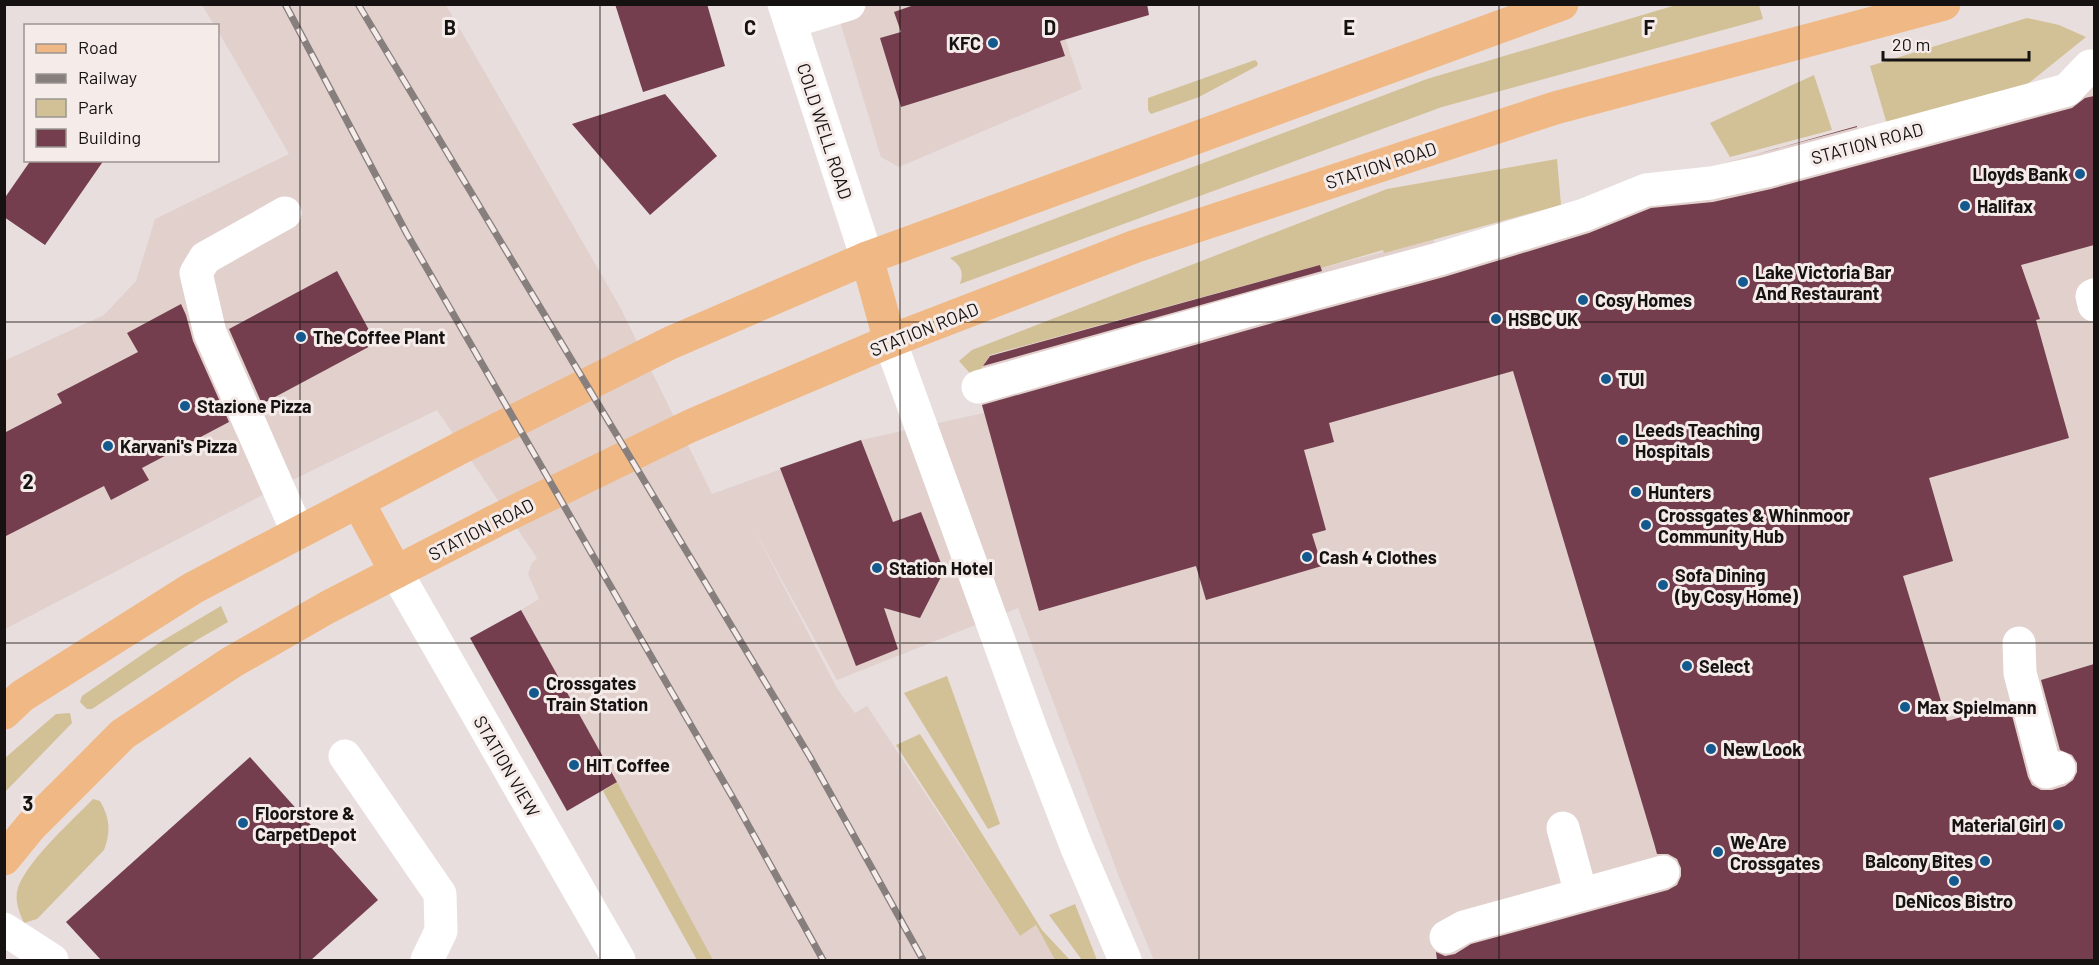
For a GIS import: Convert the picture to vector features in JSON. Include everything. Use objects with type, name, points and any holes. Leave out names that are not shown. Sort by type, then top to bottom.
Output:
[{"type":"main road","points":[[10,702],[193,588],[464,446],[670,343],[867,258],[1562,4]]},
{"type":"main road","name":"STATION ROAD","points":[[4,859],[31,826],[123,734],[232,663],[328,607],[690,426],[890,341],[1136,246],[1555,108],[1944,4]]},
{"type":"main road","points":[[867,258],[890,341]]},
{"type":"main road","points":[[358,502],[396,572]]},
{"type":"street","points":[[787,14],[849,4]]},
{"type":"street","name":"COLD WELL ROAD","points":[[787,14],[867,258]]},
{"type":"street","name":"STATION ROAD","points":[[978,387],[1439,259],[1584,215],[1646,190],[1711,183],[1767,171],[2067,90],[2091,66]]},
{"type":"street","points":[[285,213],[205,258],[196,273],[210,333],[298,533]]},
{"type":"street","points":[[2094,295],[2092,296],[2094,305]]},
{"type":"street","points":[[890,341],[1032,732],[1077,848],[1125,960]]},
{"type":"street","name":"STATION VIEW","points":[[396,572],[619,960]]},
{"type":"street","points":[[2019,643],[2020,673],[2047,776]]},
{"type":"street","points":[[345,756],[440,894],[441,931],[427,960]]},
{"type":"street","points":[[1563,828],[1581,894]]},
{"type":"street","points":[[1446,937],[1464,927],[1662,872]]},
{"type":"street","points":[[4,929],[52,960]]},
{"type":"shaded area","points":[[202,5],[446,5],[620,307],[712,494],[861,440],[984,413],[975,379],[990,356],[1320,265],[1321,268],[1433,239],[1435,244],[1857,126],[1858,131],[2094,66],[2094,960],[1154,960],[1121,882],[1018,608],[837,680],[752,526],[838,690],[855,713],[867,706],[1020,936],[1036,925],[1055,960],[713,960],[521,610],[539,599],[528,574],[532,563],[537,558],[437,410],[278,487],[5,629],[4,361],[104,315],[136,281],[155,219],[289,154],[219,33],[219,24],[213,24]]},
{"type":"shaded area","points":[[835,5],[1054,5],[1082,89],[899,167],[881,157]]},
{"type":"green space","points":[[1676,5],[1759,5],[1763,19],[1442,107],[960,284],[961,269],[950,258],[1427,79]]},
{"type":"green space","points":[[2027,18],[2059,25],[2086,37],[2009,99],[1889,131],[1870,66]]},
{"type":"green space","points":[[1255,60],[1258,63],[1257,66],[1199,97],[1151,114],[1148,110],[1148,98]]},
{"type":"green space","points":[[1814,75],[1832,130],[1730,157],[1710,123]]},
{"type":"green space","points":[[1557,159],[1561,205],[1384,253],[1383,250],[1321,268],[1320,265],[990,355],[975,379],[959,361],[972,350],[1387,189]]},
{"type":"green space","points":[[221,606],[228,622],[183,648],[92,709],[87,709],[80,702],[82,696],[162,641]]},
{"type":"green space","points":[[947,676],[1000,824],[988,829],[904,693]]},
{"type":"green space","points":[[70,713],[72,723],[5,792],[5,758],[56,714]]},
{"type":"green space","points":[[920,734],[1042,930],[1070,960],[1055,960],[1036,925],[1020,936],[896,745]]},
{"type":"green space","points":[[617,782],[713,960],[697,960],[603,791]]},
{"type":"green space","points":[[93,799],[100,801],[108,819],[108,837],[104,850],[37,919],[24,923],[17,900],[21,881],[49,843]]},
{"type":"green space","points":[[1075,904],[1097,960],[1082,960],[1049,915]]},
{"type":"building","points":[[615,4],[707,4],[725,66],[643,92]]},
{"type":"building","points":[[917,4],[1147,4],[1149,15],[1060,41],[1065,56],[901,107],[880,38],[901,32],[894,12]]},
{"type":"building","points":[[665,94],[717,156],[650,215],[572,124]]},
{"type":"building","points":[[2094,96],[2094,245],[2021,265],[2040,319],[2036,320],[2069,438],[1929,478],[1953,561],[1903,576],[1947,721],[2009,704],[2028,777],[2032,785],[2041,790],[2052,790],[2065,786],[2073,780],[2077,772],[2077,763],[2072,755],[2060,750],[2041,680],[2094,664],[2094,960],[1437,960],[1436,952],[1445,956],[1455,954],[1471,944],[1668,890],[1677,885],[1681,876],[1681,868],[1677,859],[1668,854],[1657,854],[1513,371],[1329,423],[1334,442],[1304,450],[1326,530],[1312,534],[1322,566],[1206,600],[1196,566],[1039,611],[982,405],[1444,277],[1589,233],[1651,208],[1713,202],[1771,189],[2072,108],[2085,98]]},
{"type":"building","points":[[1857,127],[1757,154],[1793,144]]},
{"type":"building","points":[[30,162],[103,162],[45,245],[4,217],[4,199]]},
{"type":"building","points":[[1320,265],[1322,271],[983,366],[990,356]]},
{"type":"building","points":[[337,271],[376,343],[262,404],[229,329]]},
{"type":"building","points":[[181,304],[193,341],[229,422],[142,468],[149,480],[111,500],[104,486],[4,537],[4,433],[62,403],[57,394],[138,352],[127,333]]},
{"type":"building","points":[[861,440],[893,522],[921,512],[944,571],[920,618],[884,608],[898,649],[856,666],[780,468]]},
{"type":"building","points":[[521,610],[617,782],[567,811],[470,638]]},
{"type":"building","name":"Floorstore & CarpetDepot","points":[[250,757],[378,900],[311,960],[101,960],[66,922]]},
{"type":"railway","points":[[285,4],[407,234],[737,805],[823,960]]},
{"type":"railway","points":[[358,4],[810,757],[923,960]]},
{"type":"place","name":"KFC","points":[[993,43]]},
{"type":"place","name":"Lloyds Bank","points":[[2080,174]]},
{"type":"place","name":"Halifax","points":[[1965,206]]},
{"type":"place","name":"Lake Victoria Bar And Restaurant","points":[[1743,282]]},
{"type":"place","name":"Cosy Homes","points":[[1583,300]]},
{"type":"place","name":"HSBC UK","points":[[1496,319]]},
{"type":"place","name":"The Coffee Plant","points":[[301,337]]},
{"type":"place","name":"TUI","points":[[1606,379]]},
{"type":"place","name":"Stazione Pizza","points":[[185,406]]},
{"type":"place","name":"Leeds Teaching Hospitals","points":[[1623,440]]},
{"type":"place","name":"Karvani's Pizza","points":[[108,446]]},
{"type":"place","name":"Hunters","points":[[1636,492]]},
{"type":"place","name":"Crossgates & Whinmoor Community Hub","points":[[1646,525]]},
{"type":"place","name":"Cash 4 Clothes","points":[[1307,557]]},
{"type":"place","name":"Station Hotel","points":[[877,568]]},
{"type":"place","name":"Sofa Dining (by Cosy Home)","points":[[1663,585]]},
{"type":"place","name":"Select","points":[[1687,666]]},
{"type":"place","name":"Crossgates Train Station","points":[[534,693]]},
{"type":"place","name":"Max Spielmann","points":[[1905,707]]},
{"type":"place","name":"New Look","points":[[1711,749]]},
{"type":"place","name":"HIT Coffee","points":[[574,765]]},
{"type":"place","name":"Floorstore & CarpetDepot","points":[[243,823]]},
{"type":"place","name":"Material Girl","points":[[2058,825]]},
{"type":"place","name":"We Are Crossgates","points":[[1718,852]]},
{"type":"place","name":"Balcony Bites","points":[[1985,861]]},
{"type":"place","name":"DeNicos Bistro","points":[[1954,881]]}]
